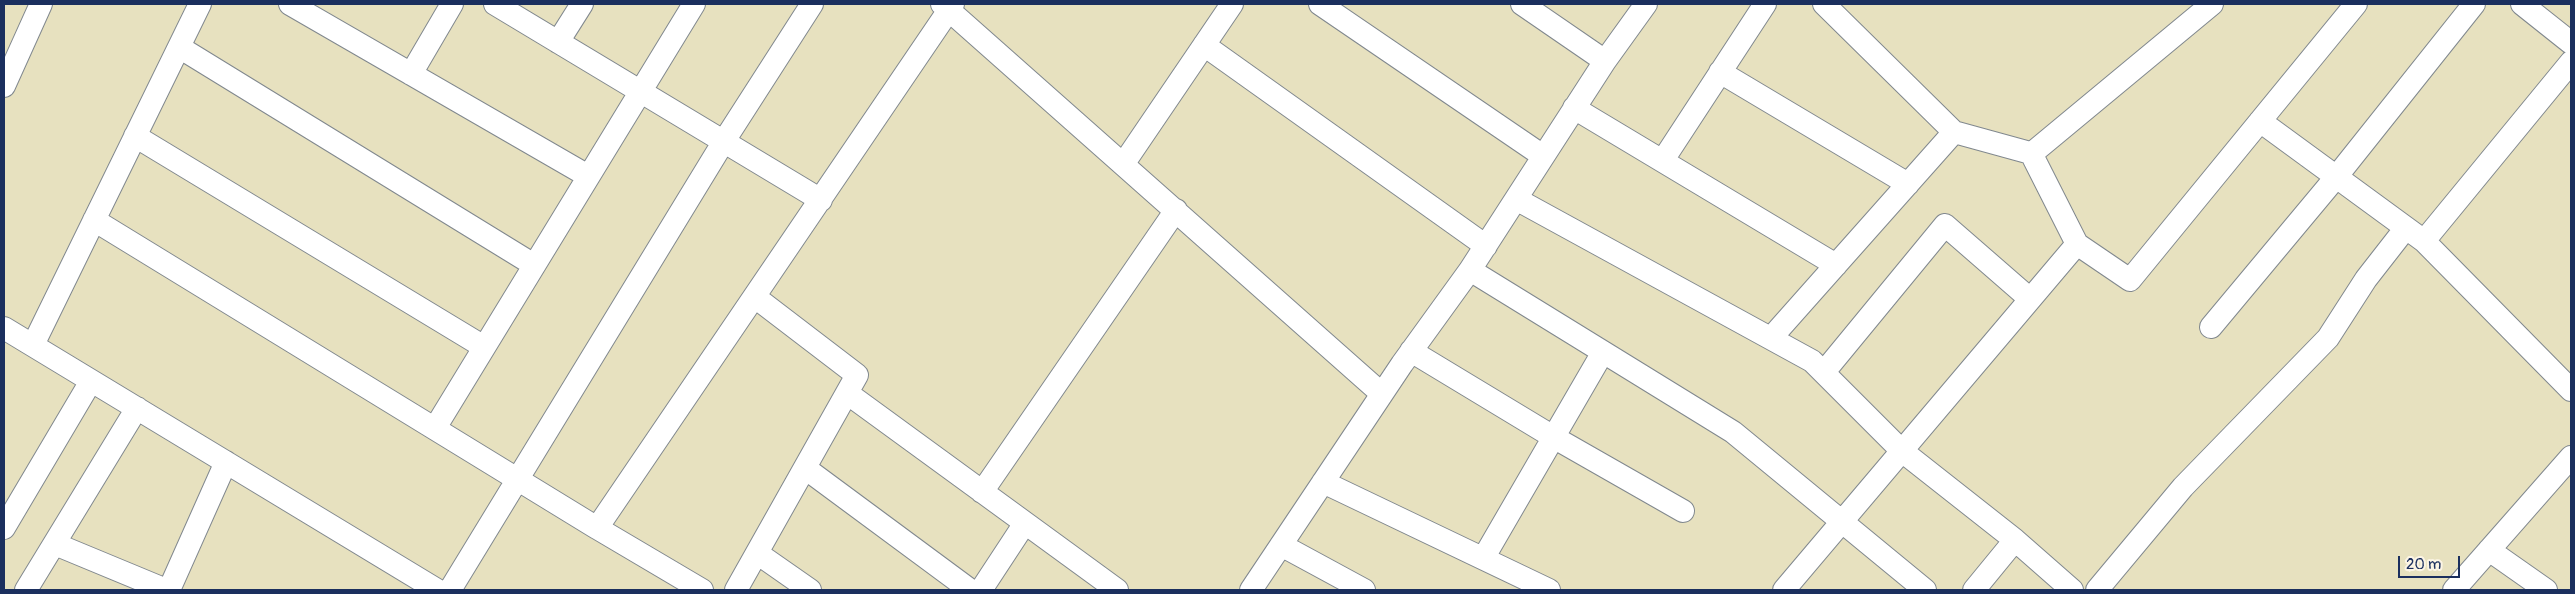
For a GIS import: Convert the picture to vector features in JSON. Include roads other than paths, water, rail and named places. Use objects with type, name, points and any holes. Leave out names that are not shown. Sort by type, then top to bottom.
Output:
[{"type":"street","points":[[4,86],[41,4]]},
{"type":"street","points":[[33,345],[200,4]]},
{"type":"street","points":[[290,4],[588,176]]},
{"type":"street","points":[[411,74],[452,4]]},
{"type":"street","points":[[495,4],[821,200]]},
{"type":"street","points":[[558,42],[582,4]]},
{"type":"street","points":[[435,428],[694,4]]},
{"type":"street","points":[[450,590],[724,142],[812,4]]},
{"type":"street","points":[[1124,164],[1232,4]]},
{"type":"street","points":[[1320,4],[1543,156]]},
{"type":"street","points":[[1522,4],[1605,61]]},
{"type":"street","points":[[1252,590],[1411,351],[1470,270],[1605,61],[1646,4]]},
{"type":"street","points":[[1663,160],[1766,4]]},
{"type":"street","points":[[1824,4],[1954,132],[2034,154]]},
{"type":"street","points":[[2212,4],[2188,11],[2036,150],[2034,154],[2034,159],[2077,244],[2130,280],[2356,4]]},
{"type":"street","points":[[2211,327],[2337,176],[2474,4]]},
{"type":"street","points":[[597,528],[821,200],[948,5],[1382,394]]},
{"type":"street","points":[[2531,7],[2571,42]]},
{"type":"street","points":[[1204,44],[1486,246]]},
{"type":"street","points":[[179,47],[534,265]]},
{"type":"street","points":[[2424,241],[2571,62]]},
{"type":"street","points":[[1720,72],[1908,184]]},
{"type":"street","points":[[1574,108],[1836,265]]},
{"type":"street","points":[[2260,121],[2337,176],[2405,229],[2424,241],[2571,390]]},
{"type":"street","points":[[1771,338],[1954,132]]},
{"type":"street","points":[[135,136],[484,347]]},
{"type":"street","points":[[1516,199],[1812,361],[1902,450],[2016,540],[2072,590]]},
{"type":"street","points":[[982,492],[1176,210]]},
{"type":"street","points":[[94,220],[597,528],[702,590]]},
{"type":"street","points":[[1824,372],[1945,225],[2030,299]]},
{"type":"street","points":[[2096,590],[2183,488],[2328,338],[2366,279],[2405,229]]},
{"type":"street","points":[[1784,590],[2077,244]]},
{"type":"street","points":[[1470,270],[1732,432],[1924,590]]},
{"type":"street","points":[[736,590],[857,375],[755,297]]},
{"type":"street","points":[[4,328],[437,590]]},
{"type":"street","points":[[1411,351],[1555,438],[1683,511]]},
{"type":"street","points":[[1484,557],[1555,438],[1603,352]]},
{"type":"street","points":[[4,528],[91,381]]},
{"type":"street","points":[[847,393],[1117,590]]},
{"type":"street","points":[[26,590],[137,408]]},
{"type":"street","points":[[2454,590],[2571,457]]},
{"type":"street","points":[[55,544],[167,590],[226,462]]},
{"type":"street","points":[[805,468],[970,590]]},
{"type":"street","points":[[1323,482],[1484,557],[1549,590]]},
{"type":"street","points":[[981,590],[1025,523]]},
{"type":"street","points":[[1974,590],[2016,540]]},
{"type":"street","points":[[1281,545],[1364,590]]},
{"type":"street","points":[[2489,550],[2546,590]]},
{"type":"street","points":[[757,553],[810,590]]}]
